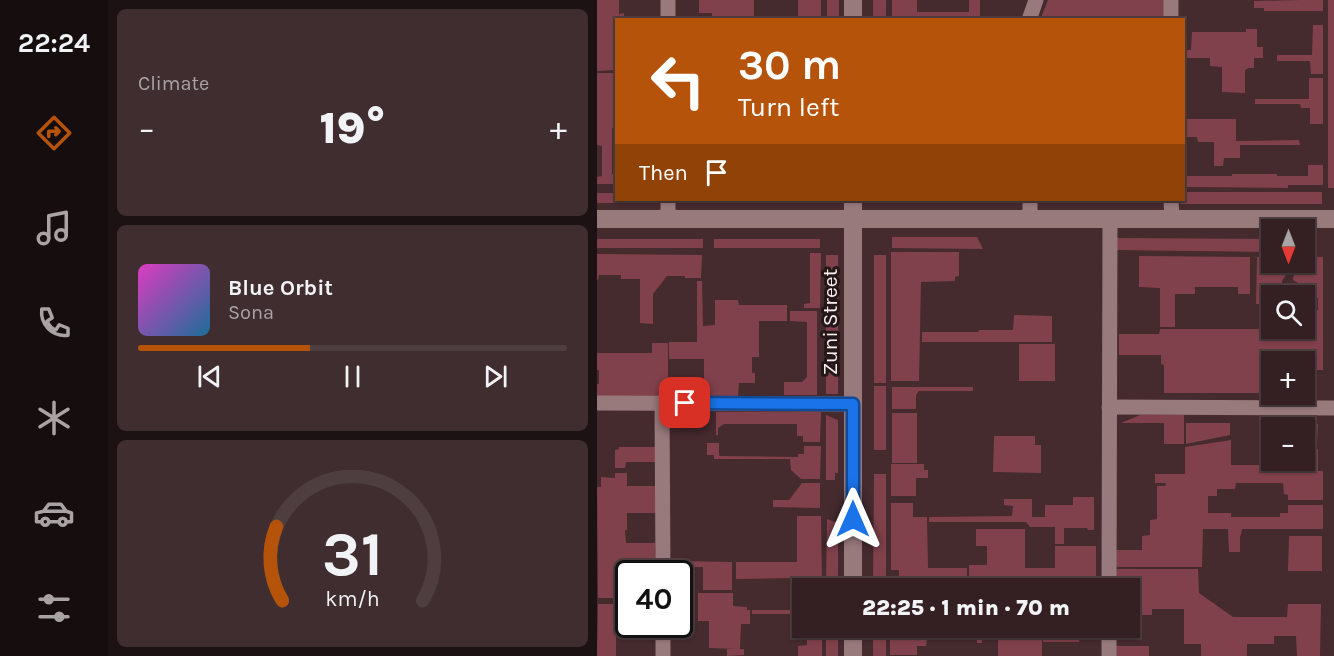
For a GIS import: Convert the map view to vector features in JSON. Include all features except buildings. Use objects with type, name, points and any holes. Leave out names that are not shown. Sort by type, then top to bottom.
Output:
[{"type":"street","points":[[853,0],[853,18]]},
{"type":"street","name":"Zuni Street","points":[[853,201],[853,578]]},
{"type":"street","points":[[597,219],[1334,219]]},
{"type":"street","points":[[853,638],[853,656]]},
{"type":"lane","points":[[668,0],[668,18]]},
{"type":"lane","points":[[1030,18],[1036,0]]},
{"type":"lane","points":[[1171,0],[1171,18]]},
{"type":"lane","points":[[668,201],[668,219]]},
{"type":"lane","points":[[1030,201],[1030,219]]},
{"type":"lane","points":[[1171,201],[1171,219]]},
{"type":"lane","points":[[1109,578],[1110,219]]},
{"type":"lane","points":[[597,403],[853,404]]},
{"type":"lane","points":[[662,403],[663,560]]},
{"type":"lane","points":[[1109,408],[1334,408]]},
{"type":"lane","points":[[663,638],[663,656]]},
{"type":"lane","points":[[1109,638],[1109,656]]},
{"type":"shaded area","points":[[597,0],[619,0],[619,14],[624,13],[624,18],[615,18],[615,70],[597,71]]},
{"type":"shaded area","points":[[699,0],[754,0],[754,16],[712,18],[712,13],[699,13]]},
{"type":"shaded area","points":[[798,0],[821,0],[821,18],[798,18]]},
{"type":"shaded area","points":[[827,0],[839,0],[839,18],[827,18]]},
{"type":"shaded area","points":[[873,0],[886,0],[886,18],[873,18]]},
{"type":"shaded area","points":[[892,0],[917,0],[917,12],[969,12],[969,0],[980,0],[980,18],[892,18]]},
{"type":"shaded area","points":[[1048,0],[1167,0],[1166,18],[1041,18]]},
{"type":"shaded area","points":[[1323,0],[1323,11],[1264,11],[1264,8],[1254,8],[1254,1]]},
{"type":"shaded area","points":[[1328,0],[1334,0],[1334,188],[1328,188]]},
{"type":"shaded area","points":[[1313,25],[1323,25],[1323,74],[1311,74],[1310,61],[1277,61],[1277,55],[1312,55]]},
{"type":"shaded area","points":[[1246,29],[1257,29],[1257,47],[1263,47],[1263,58],[1254,58],[1254,68],[1245,70],[1245,93],[1222,92],[1222,67],[1210,66],[1210,58],[1185,58],[1185,50],[1191,50],[1192,32],[1246,32]]},
{"type":"shaded area","points":[[597,73],[615,73],[612,174],[615,174],[615,184],[597,184],[597,177],[602,176],[602,146],[597,145]]},
{"type":"shaded area","points":[[1309,78],[1323,78],[1323,124],[1310,124],[1310,108],[1301,108],[1300,104],[1255,104],[1255,99],[1309,99]]},
{"type":"shaded area","points":[[1185,119],[1236,119],[1236,141],[1299,140],[1300,145],[1240,145],[1240,158],[1224,158],[1223,166],[1214,166],[1214,142],[1198,142],[1197,137],[1185,137]]},
{"type":"shaded area","points":[[1308,165],[1323,165],[1323,185],[1288,185],[1288,188],[1185,187],[1185,176],[1277,174],[1277,176],[1308,176]]},
{"type":"shaded area","points":[[1185,192],[1322,192],[1322,204],[1181,204],[1178,201],[1185,201]]},
{"type":"shaded area","points":[[597,193],[615,193],[615,201],[642,201],[642,203],[597,203]]},
{"type":"shaded area","points":[[677,201],[819,201],[820,203],[681,203]]},
{"type":"shaded area","points":[[893,201],[961,201],[960,203],[893,203]]},
{"type":"shaded area","points":[[1040,201],[1109,201],[1108,203],[1040,203]]},
{"type":"shaded area","points":[[892,237],[977,237],[983,249],[892,248]]},
{"type":"shaded area","points":[[1115,238],[1261,239],[1261,252],[1115,250]]},
{"type":"shaded area","points":[[597,239],[703,239],[703,248],[597,248]]},
{"type":"shaded area","points":[[714,239],[820,239],[820,248],[714,248]]},
{"type":"shaded area","points":[[891,252],[959,252],[959,276],[955,277],[955,281],[921,282],[919,381],[891,381]]},
{"type":"shaded area","points":[[810,253],[821,253],[820,308],[804,308],[804,304],[810,303]]},
{"type":"shaded area","points":[[597,254],[702,255],[701,278],[667,276],[653,294],[653,324],[640,323],[640,279],[621,279],[621,275],[599,275],[597,280]]},
{"type":"shaded area","points":[[826,255],[838,255],[838,394],[826,394]]},
{"type":"shaded area","points":[[874,255],[886,255],[886,383],[874,383]]},
{"type":"shaded area","points":[[1139,256],[1250,257],[1250,294],[1238,294],[1238,287],[1195,287],[1195,294],[1175,294],[1175,327],[1160,327],[1160,288],[1139,287]]},
{"type":"shaded area","points":[[1257,257],[1261,257],[1261,273],[1287,273],[1282,285],[1261,285],[1261,304],[1256,304]]},
{"type":"shaded area","points":[[1315,257],[1323,257],[1323,370],[1315,370],[1315,351],[1261,351],[1261,393],[1164,393],[1164,365],[1161,364],[1161,355],[1119,355],[1119,334],[1159,334],[1160,329],[1261,329],[1261,339],[1315,339],[1315,310],[1318,310],[1318,298],[1315,298],[1315,285],[1301,285],[1293,280],[1295,273],[1315,273]]},
{"type":"shaded area","points":[[697,281],[702,281],[703,326],[715,325],[715,300],[738,300],[739,305],[787,305],[787,321],[759,321],[759,357],[752,357],[752,373],[755,373],[755,383],[739,383],[738,397],[704,397],[704,359],[669,359],[669,342],[697,342]]},
{"type":"shaded area","points":[[790,311],[817,311],[817,395],[784,395],[784,382],[802,382],[807,377],[807,322],[790,321]]},
{"type":"shaded area","points":[[1014,315],[1052,316],[1052,342],[922,342],[922,332],[1013,330]]},
{"type":"shaded area","points":[[652,343],[668,343],[668,400],[597,400],[599,370],[597,370],[597,353],[652,353]]},
{"type":"shaded area","points":[[1019,344],[1055,344],[1055,381],[1019,381]]},
{"type":"shaded area","points":[[874,386],[886,386],[886,450],[874,450]]},
{"type":"shaded area","points":[[892,387],[973,387],[973,391],[919,391],[916,395],[916,409],[892,409]]},
{"type":"shaded area","points":[[716,412],[821,412],[820,442],[803,442],[803,436],[797,436],[797,424],[724,424],[718,428],[718,435],[716,435]]},
{"type":"shaded area","points":[[892,413],[917,413],[917,463],[892,463]]},
{"type":"shaded area","points":[[826,415],[838,420],[838,473],[835,473],[835,480],[826,480]]},
{"type":"shaded area","points":[[1140,415],[1184,415],[1184,444],[1164,444],[1164,423],[1121,423]]},
{"type":"shaded area","points":[[1186,423],[1230,423],[1230,435],[1186,444]]},
{"type":"shaded area","points":[[1315,424],[1318,424],[1317,445],[1315,445]]},
{"type":"shaded area","points":[[994,436],[1035,436],[1035,445],[1041,445],[1041,473],[993,472]]},
{"type":"shaded area","points":[[1231,440],[1231,465],[1261,465],[1261,471],[1315,471],[1315,449],[1318,449],[1318,471],[1323,471],[1323,500],[1288,500],[1288,495],[1284,494],[1283,483],[1236,483],[1235,489],[1217,489],[1217,496],[1208,496],[1208,513],[1231,513],[1231,517],[1280,517],[1280,513],[1288,513],[1288,505],[1323,505],[1323,529],[1242,529],[1240,552],[1229,552],[1228,529],[1203,529],[1202,567],[1116,567],[1116,550],[1142,550],[1142,536],[1150,535],[1150,520],[1157,519],[1157,486],[1165,486],[1166,483],[1155,483],[1155,474],[1185,474],[1185,447]]},
{"type":"shaded area","points":[[707,443],[719,443],[719,456],[798,457],[798,454],[804,454],[804,446],[821,446],[820,479],[801,479],[791,470],[790,459],[714,459],[714,455],[707,455]]},
{"type":"shaded area","points":[[619,447],[655,447],[655,462],[626,462],[625,468],[615,468],[615,450]]},
{"type":"shaded area","points":[[891,464],[924,464],[924,470],[928,470],[928,478],[916,478],[916,496],[891,496]]},
{"type":"shaded area","points":[[615,473],[627,473],[627,486],[656,486],[656,513],[627,513],[627,530],[625,530],[626,543],[655,543],[655,560],[615,560],[615,598],[598,598],[597,487],[601,487],[601,477],[615,478]]},
{"type":"shaded area","points":[[874,474],[886,474],[886,578],[873,578]]},
{"type":"shaded area","points":[[802,483],[820,483],[820,508],[773,507],[773,500],[789,500]]},
{"type":"shaded area","points":[[1073,497],[1094,497],[1094,530],[1064,528],[1064,544],[1055,544],[1055,527],[1030,527],[1026,522],[929,522],[929,517],[1012,516],[1013,506],[1004,505],[1004,499],[1032,499],[1032,517],[1045,517],[1045,505],[1073,505]]},
{"type":"shaded area","points":[[891,503],[913,503],[913,517],[927,517],[928,568],[967,568],[967,578],[899,578],[899,570],[891,570]]},
{"type":"shaded area","points":[[797,516],[821,516],[822,578],[736,579],[736,562],[797,562]]},
{"type":"shaded area","points":[[827,519],[838,523],[838,578],[826,578]]},
{"type":"shaded area","points":[[976,529],[1025,529],[1025,568],[1055,568],[1055,546],[1096,546],[1096,578],[969,578],[969,565],[987,565],[987,546],[976,546]]},
{"type":"shaded area","points":[[1289,536],[1322,536],[1322,571],[1288,571]]},
{"type":"shaded area","points":[[693,561],[732,562],[732,590],[703,590],[703,567],[693,567]]},
{"type":"shaded area","points":[[1115,569],[1198,569],[1199,593],[1233,617],[1287,617],[1288,604],[1321,604],[1320,656],[1297,656],[1296,636],[1274,636],[1274,644],[1247,644],[1247,656],[1201,656],[1201,644],[1184,644],[1184,609],[1152,609],[1152,615],[1140,615],[1140,578],[1115,578]]},
{"type":"shaded area","points":[[698,593],[733,593],[733,606],[747,607],[747,610],[750,610],[750,624],[741,624],[740,649],[744,649],[744,655],[727,656],[727,649],[736,649],[709,648],[709,621],[698,621]]},
{"type":"shaded area","points":[[598,604],[615,604],[616,656],[597,656]]},
{"type":"shaded area","points":[[752,610],[792,610],[792,614],[752,614]]},
{"type":"shaded area","points":[[807,638],[822,638],[822,656],[798,656],[798,646],[807,645]]},
{"type":"shaded area","points":[[826,638],[838,638],[838,656],[826,656]]},
{"type":"shaded area","points":[[873,638],[886,638],[886,656],[873,656]]},
{"type":"shaded area","points":[[890,638],[927,638],[926,646],[917,646],[917,655],[890,655]]},
{"type":"shaded area","points":[[977,638],[982,638],[982,643],[977,643]]},
{"type":"shaded area","points":[[998,638],[1042,638],[1042,656],[998,656]]},
{"type":"shaded area","points":[[1043,638],[1079,638],[1079,642],[1043,642]]},
{"type":"shaded area","points":[[1111,646],[1149,646],[1149,656],[1111,656]]},
{"type":"route","points":[[685,403],[853,404],[853,519]]}]
